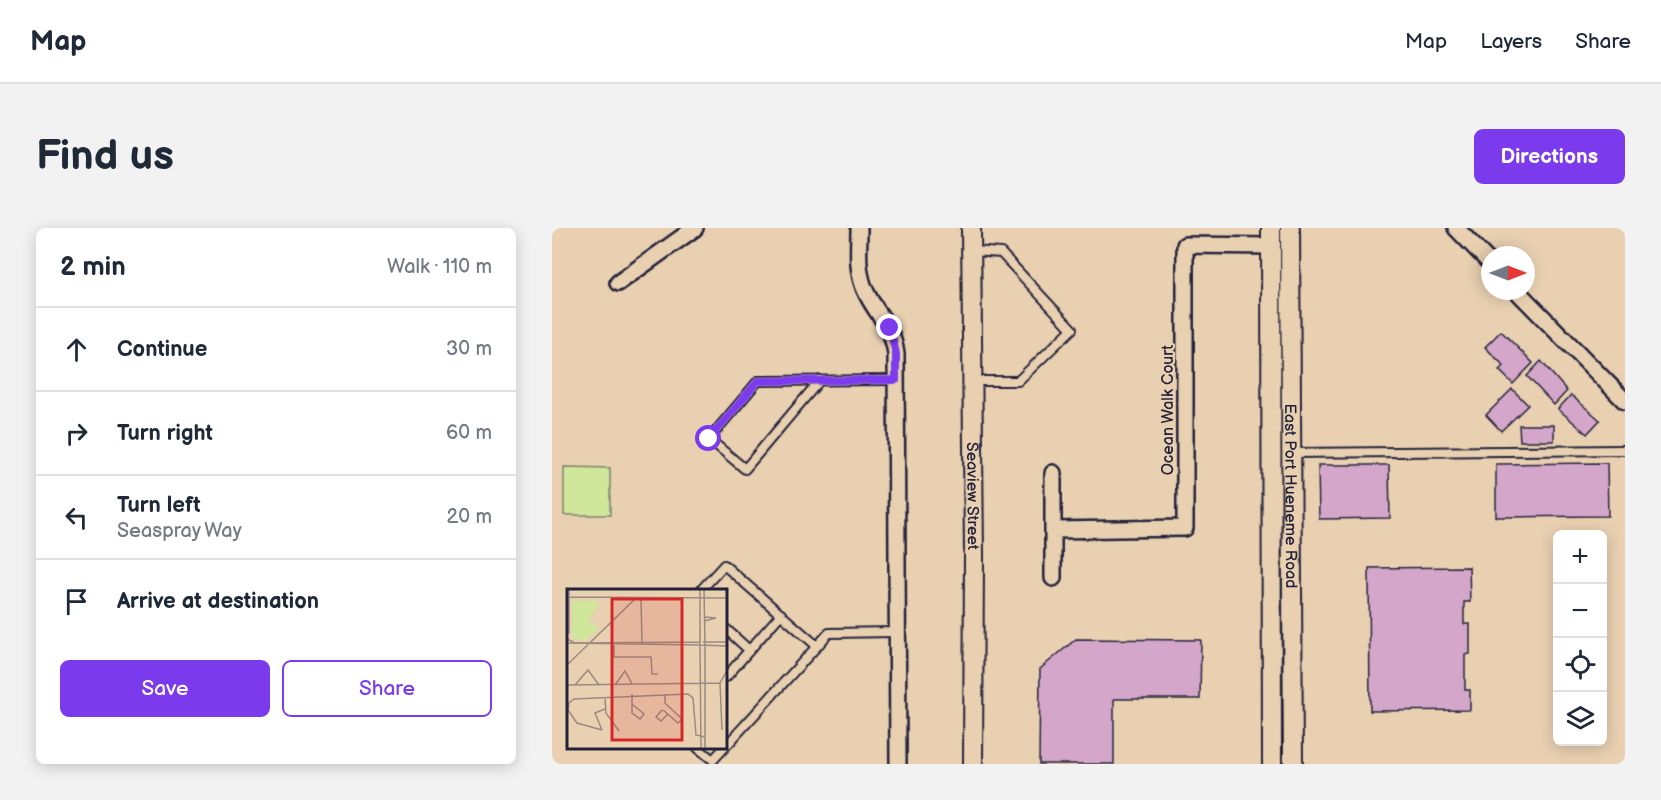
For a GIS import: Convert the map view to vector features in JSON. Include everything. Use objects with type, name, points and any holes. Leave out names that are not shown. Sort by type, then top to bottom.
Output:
[{"type":"street","points":[[618,283],[695,228]]},
{"type":"street","points":[[859,228],[861,280],[894,337],[898,764]]},
{"type":"street","name":"Seaview Street","points":[[971,228],[973,764]]},
{"type":"street","name":"East Port Hueneme Road","points":[[1290,228],[1293,764]]},
{"type":"street","points":[[1456,228],[1481,254]]},
{"type":"street","name":"East Port Hueneme Road","points":[[1271,237],[1272,764]]},
{"type":"street","name":"Ocean Walk Court","points":[[1053,530],[1185,528],[1185,245],[1271,237]]},
{"type":"street","points":[[1526,300],[1625,401]]},
{"type":"street","points":[[1053,472],[1053,578]]},
{"type":"lane","points":[[971,251],[1001,253],[1071,329],[1018,381],[973,381]]},
{"type":"lane","points":[[820,380],[745,469],[709,439],[758,381],[820,380],[896,380]]},
{"type":"lane","points":[[1271,452],[1625,450]]},
{"type":"lane","points":[[702,589],[724,565],[817,646]]},
{"type":"lane","points":[[728,675],[781,614]]},
{"type":"lane","points":[[728,631],[749,650]]},
{"type":"lane","points":[[728,744],[829,633],[897,632]]},
{"type":"lane","points":[[700,749],[712,760],[723,749]]},
{"type":"green space","points":[[564,467],[610,468],[610,515],[564,515]]},
{"type":"building","points":[[1501,331],[1533,363],[1513,384],[1499,370],[1504,366],[1485,347]]},
{"type":"building","points":[[1541,361],[1567,391],[1554,405],[1527,376]]},
{"type":"building","points":[[1512,389],[1528,405],[1501,431],[1486,415]]},
{"type":"building","points":[[1571,395],[1600,420],[1587,434],[1558,409]]},
{"type":"building","points":[[1519,425],[1554,425],[1554,441],[1520,441]]},
{"type":"building","points":[[1607,463],[1608,516],[1496,517],[1496,464]]},
{"type":"building","points":[[1318,465],[1389,465],[1390,518],[1319,519]]},
{"type":"building","points":[[1469,567],[1470,602],[1464,602],[1464,624],[1470,624],[1470,654],[1465,655],[1465,690],[1470,690],[1470,710],[1370,711],[1369,568]]},
{"type":"building","points":[[1076,639],[1201,640],[1200,699],[1114,699],[1114,764],[1039,764],[1040,669]]},
{"type":"route","points":[[709,439],[758,381],[896,380],[896,354],[894,337],[890,328]]}]
